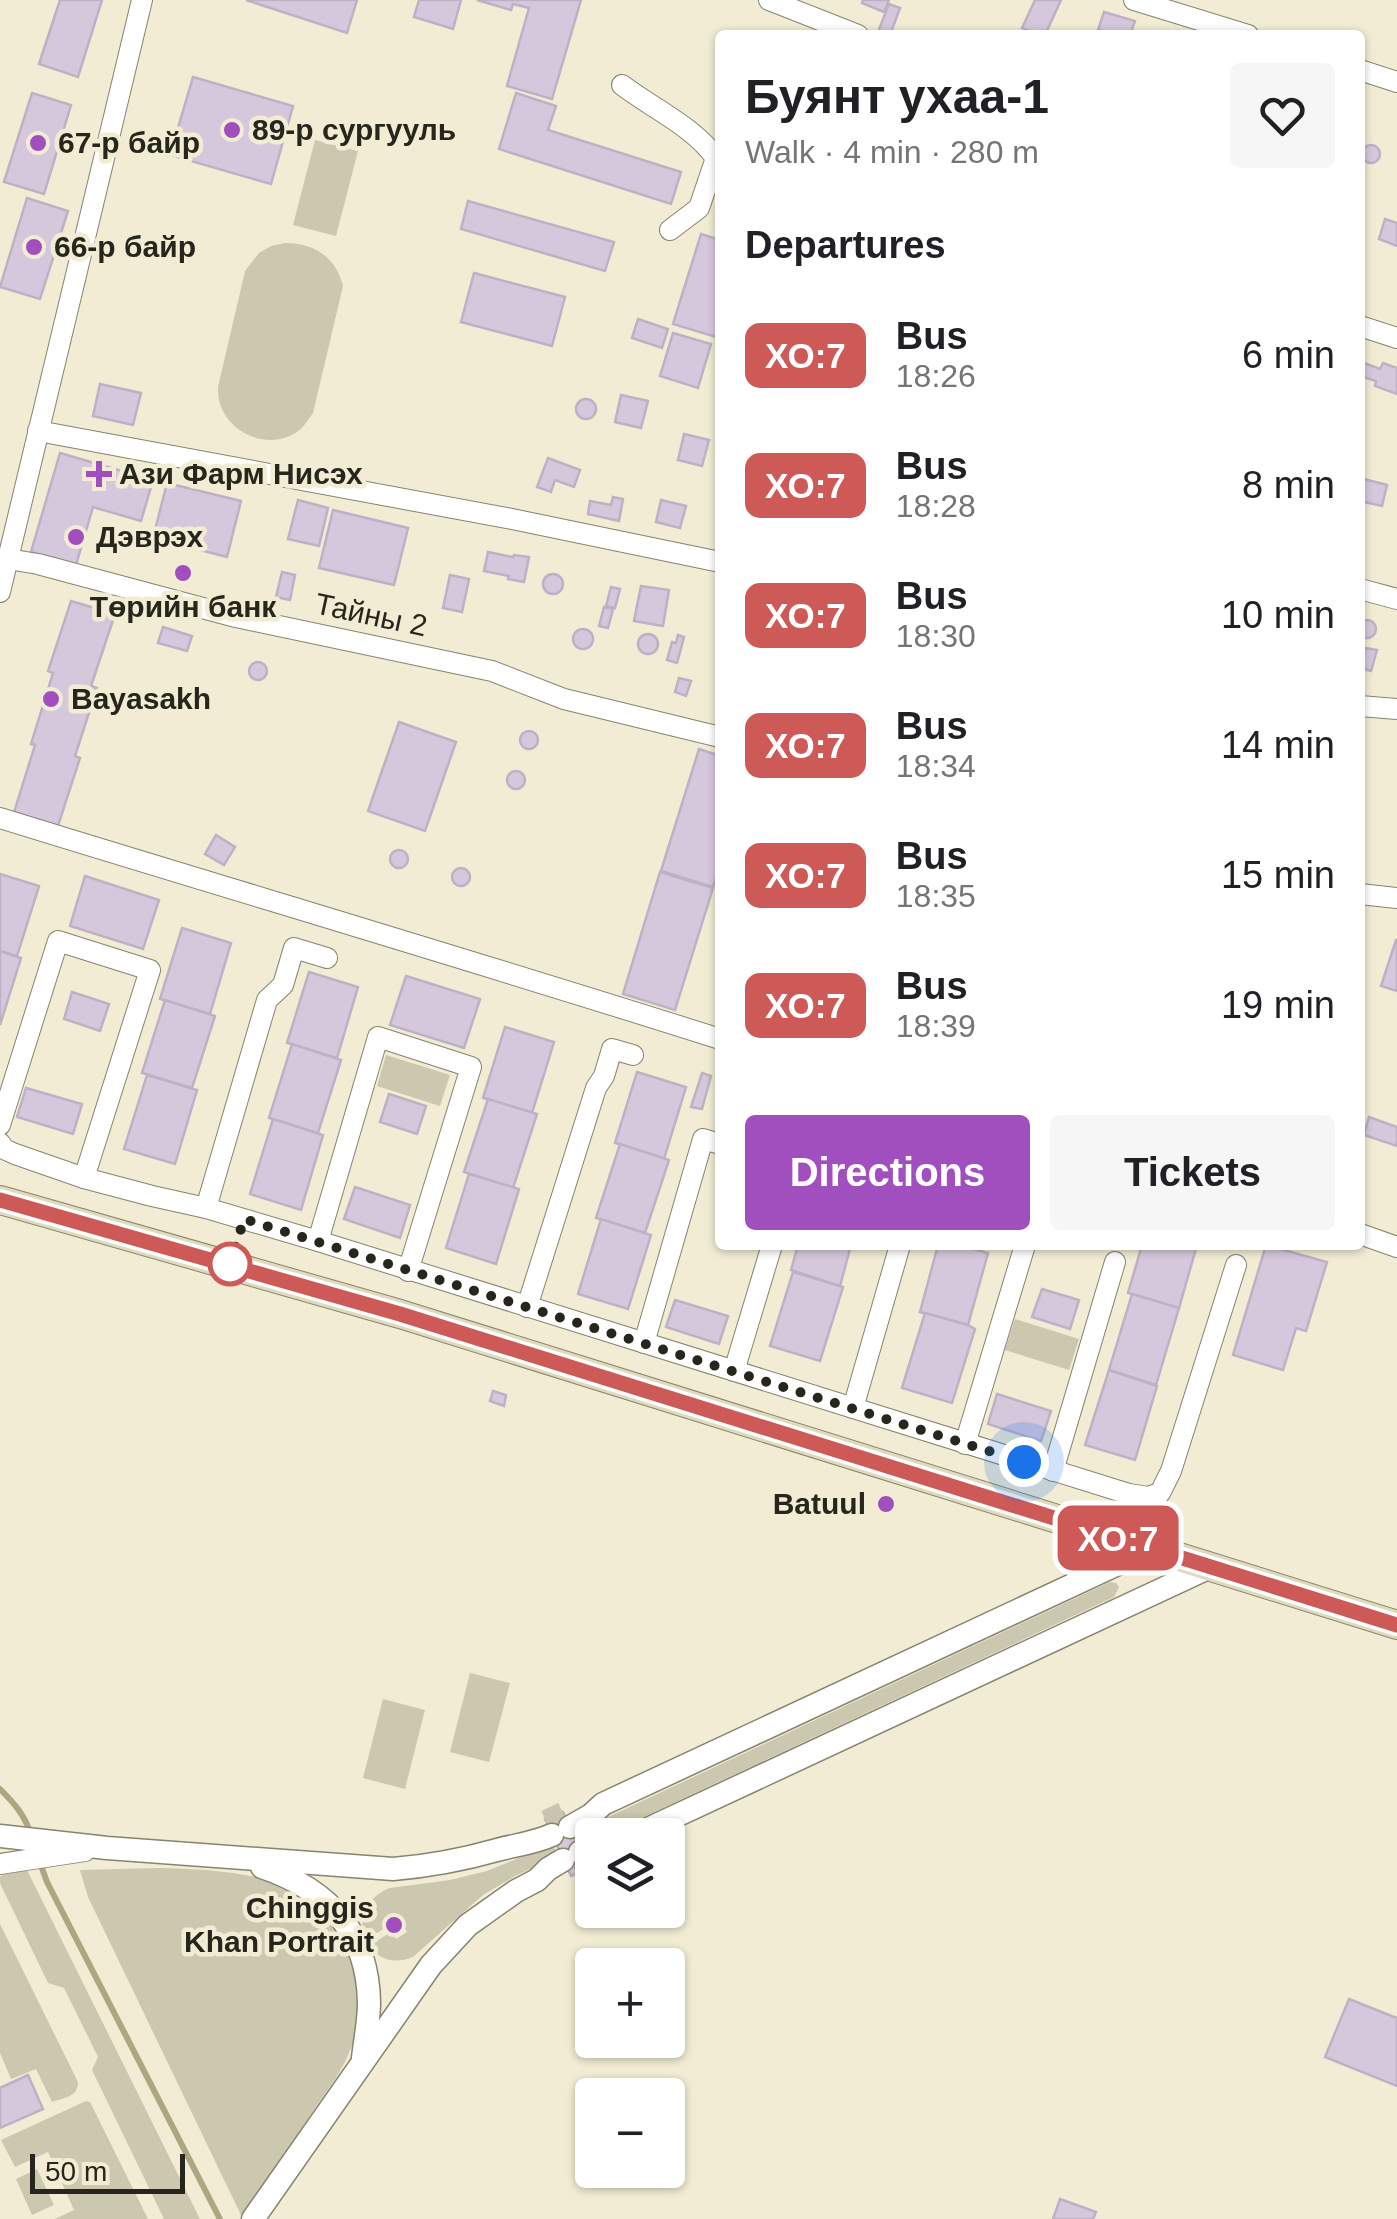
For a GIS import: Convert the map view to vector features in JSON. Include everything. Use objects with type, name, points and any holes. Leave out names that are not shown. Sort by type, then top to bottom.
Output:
[{"type":"main road","points":[[0,1200],[400,1314],[1397,1625]]},
{"type":"street","points":[[0,592],[142,0]]},
{"type":"street","points":[[769,0],[845,30]]},
{"type":"street","points":[[1134,0],[1232,30]]},
{"type":"street","points":[[1365,72],[1397,82]]},
{"type":"street","points":[[622,85],[704,141],[715,157]]},
{"type":"street","points":[[670,230],[698,208],[715,161]]},
{"type":"street","points":[[1365,328],[1397,338]]},
{"type":"street","points":[[38,430],[715,561]]},
{"type":"street","name":"Тайны 2","points":[[8,559],[236,617],[492,671],[564,699],[715,736]]},
{"type":"street","points":[[1365,589],[1397,599]]},
{"type":"street","points":[[1365,707],[1397,710]]},
{"type":"street","points":[[0,818],[715,1037]]},
{"type":"street","points":[[1365,895],[1397,898]]},
{"type":"street","points":[[0,1126],[58,941],[150,970],[84,1178]]},
{"type":"street","points":[[206,1208],[267,1000],[283,985],[294,948],[328,958]]},
{"type":"street","points":[[318,1241],[378,1037],[470,1067],[408,1271]]},
{"type":"street","points":[[527,1306],[612,1049],[634,1055]]},
{"type":"street","points":[[644,1343],[703,1139],[715,1143]]},
{"type":"street","points":[[0,1143],[15,1154],[84,1178],[318,1241],[964,1444],[1148,1497],[1160,1492],[1171,1471],[1236,1265]]},
{"type":"street","points":[[1365,1236],[1397,1247]]},
{"type":"street","points":[[734,1371],[770,1250]]},
{"type":"street","points":[[854,1408],[899,1250]]},
{"type":"street","points":[[964,1444],[1022,1250]]},
{"type":"street","points":[[1053,1471],[1116,1262]]},
{"type":"street","points":[[2,1836],[64,1848],[226,1855],[392,1869],[432,1866],[518,1847],[587,1805],[603,1804],[1152,1548]]},
{"type":"street","points":[[671,1818],[1210,1567]]},
{"type":"street","points":[[3,1864],[64,1848]]},
{"type":"street","points":[[226,1855],[288,1876],[316,1892],[339,1914],[356,1942],[366,1973],[369,2006],[362,2061]]},
{"type":"street","points":[[259,2214],[431,1965],[492,1907],[548,1869],[575,1862]]},
{"type":"shaded area","points":[[315,140],[358,151],[336,236],[293,225]]},
{"type":"shaded area","points":[[285,243],[322,254],[335,267],[343,286],[313,413],[297,432],[270,440],[244,433],[233,425],[219,401],[218,387],[245,271],[259,253]]},
{"type":"shaded area","points":[[386,1055],[450,1075],[440,1106],[377,1086]]},
{"type":"shaded area","points":[[1015,1319],[1079,1339],[1069,1370],[1005,1350]]},
{"type":"shaded area","points":[[1110,1582],[1119,1587],[1114,1597],[641,1818],[606,1818]]},
{"type":"shaded area","points":[[470,1673],[510,1683],[489,1762],[450,1752]]},
{"type":"shaded area","points":[[383,1699],[425,1710],[405,1789],[363,1778]]},
{"type":"shaded area","points":[[553,1844],[558,1856],[483,1895],[413,1957],[389,1960],[369,1946],[391,1932],[396,1939],[407,1932],[396,1914],[385,1920],[387,1927],[365,1940],[363,1915],[382,1892],[487,1871]]},
{"type":"shaded area","points":[[157,1868],[249,1876],[299,1893],[330,1922],[355,1973],[358,2010],[348,2056],[241,2215],[88,1897],[80,1870]]},
{"type":"shaded area","points":[[27,1870],[200,2219],[164,2219],[92,2070],[98,2057],[64,1988],[48,1983],[0,1883],[5,1872]]},
{"type":"shaded area","points":[[0,1924],[78,2082],[76,2091],[66,2098],[52,2102],[36,2069],[11,2079],[0,2053]]},
{"type":"shaded area","points":[[90,2102],[148,2219],[55,2219],[74,2210],[48,2152],[15,2167],[1,2140]]},
{"type":"shaded area","points":[[37,2169],[54,2205],[32,2215],[16,2179]]},
{"type":"building","name":"67-р байр","points":[[60,0],[102,0],[78,77],[39,64]]},
{"type":"building","points":[[246,0],[357,0],[347,33]]},
{"type":"building","points":[[419,0],[461,0],[453,29],[414,17]]},
{"type":"building","points":[[477,0],[581,0],[552,99],[507,86],[529,8],[513,4],[511,10]]},
{"type":"building","points":[[889,0],[884,12],[862,3]]},
{"type":"building","points":[[1035,0],[1061,0],[1047,30],[1022,28]]},
{"type":"building","points":[[889,4],[900,8],[892,30],[879,30]]},
{"type":"building","points":[[1104,12],[1135,21],[1132,30],[1098,30]]},
{"type":"building","name":"89-р сургууль","points":[[193,77],[293,106],[271,184],[170,155]]},
{"type":"building","name":"67-р байр","points":[[32,93],[71,105],[44,194],[4,182]]},
{"type":"building","points":[[516,93],[556,106],[548,130],[681,172],[671,204],[499,149]]},
{"type":"building","points":[[1365,148],[1377,148],[1377,160],[1365,160]]},
{"type":"building","name":"66-р байр","points":[[27,198],[68,211],[40,299],[0,287]]},
{"type":"building","points":[[468,201],[614,242],[605,271],[461,229]]},
{"type":"building","points":[[1385,219],[1397,223],[1397,246],[1379,239]]},
{"type":"building","points":[[701,234],[715,238],[715,337],[673,324]]},
{"type":"building","points":[[474,273],[565,297],[552,346],[461,322]]},
{"type":"building","points":[[638,319],[668,329],[662,348],[632,338]]},
{"type":"building","points":[[673,333],[711,344],[698,388],[660,376]]},
{"type":"building","points":[[1365,363],[1380,369],[1383,363],[1397,368],[1397,394],[1375,386],[1376,381],[1365,378]]},
{"type":"building","points":[[100,384],[141,393],[133,425],[93,416]]},
{"type":"building","points":[[621,395],[648,401],[641,428],[615,422]]},
{"type":"building","points":[[586,399],[596,409],[586,419],[576,409]]},
{"type":"building","points":[[684,434],[709,440],[702,466],[678,460]]},
{"type":"building","points":[[60,453],[153,480],[141,521],[93,507],[76,565],[31,552]]},
{"type":"building","points":[[548,458],[580,470],[574,487],[555,480],[551,492],[537,487]]},
{"type":"building","points":[[1365,479],[1387,485],[1382,506],[1365,502]]},
{"type":"building","points":[[167,483],[241,501],[227,557],[153,538]]},
{"type":"building","points":[[613,497],[623,499],[619,521],[588,514],[590,501],[611,505]]},
{"type":"building","points":[[298,500],[328,508],[319,546],[288,539]]},
{"type":"building","points":[[661,500],[686,506],[680,528],[656,522]]},
{"type":"building","points":[[333,510],[408,528],[394,585],[319,568]]},
{"type":"building","points":[[488,552],[529,557],[524,582],[484,571]]},
{"type":"building","points":[[282,572],[295,575],[290,600],[276,597]]},
{"type":"building","points":[[553,574],[563,584],[553,594],[543,584]]},
{"type":"building","points":[[450,575],[469,579],[462,612],[443,608]]},
{"type":"building","points":[[641,586],[669,590],[663,626],[634,621]]},
{"type":"building","points":[[611,587],[620,589],[615,608],[606,606]]},
{"type":"building","points":[[71,601],[115,614],[91,686],[97,688],[56,832],[12,819],[53,673],[48,671]]},
{"type":"building","points":[[604,607],[613,609],[608,628],[599,626]]},
{"type":"building","points":[[1365,621],[1373,623],[1376,629],[1367,638]]},
{"type":"building","points":[[163,627],[192,636],[187,651],[158,643]]},
{"type":"building","points":[[583,629],[593,639],[583,649],[573,639]]},
{"type":"building","points":[[648,634],[658,644],[648,654],[638,644]]},
{"type":"building","points":[[678,635],[684,637],[677,663],[667,660]]},
{"type":"building","points":[[1365,648],[1377,650],[1371,671],[1365,669]]},
{"type":"building","points":[[258,662],[267,671],[258,680],[249,671]]},
{"type":"building","points":[[679,678],[691,681],[686,696],[675,692]]},
{"type":"building","points":[[399,722],[456,742],[425,831],[368,811]]},
{"type":"building","points":[[529,731],[538,740],[529,749],[520,740]]},
{"type":"building","points":[[699,749],[715,754],[713,887],[661,871]]},
{"type":"building","points":[[516,771],[525,780],[516,789],[507,780]]},
{"type":"building","points":[[216,835],[235,847],[224,865],[205,854]]},
{"type":"building","points":[[399,850],[408,859],[399,868],[390,859]]},
{"type":"building","points":[[461,868],[470,877],[461,886],[452,877]]},
{"type":"building","points":[[660,872],[713,888],[675,1010],[623,994]]},
{"type":"building","points":[[0,874],[39,886],[17,956],[0,951]]},
{"type":"building","points":[[85,876],[159,900],[143,949],[70,926]]},
{"type":"building","points":[[182,928],[231,943],[210,1014],[160,999]]},
{"type":"building","points":[[1397,940],[1397,991],[1381,986]]},
{"type":"building","points":[[0,951],[21,958],[0,1025]]},
{"type":"building","points":[[309,972],[358,987],[337,1058],[287,1043]]},
{"type":"building","points":[[406,976],[480,999],[464,1048],[390,1025]]},
{"type":"building","points":[[72,992],[109,1004],[100,1031],[64,1019]]},
{"type":"building","points":[[165,1000],[215,1016],[192,1088],[142,1073]]},
{"type":"building","points":[[505,1027],[554,1042],[532,1113],[483,1098]]},
{"type":"building","points":[[292,1044],[341,1060],[318,1133],[269,1118]]},
{"type":"building","points":[[637,1072],[686,1087],[664,1159],[615,1143]]},
{"type":"building","points":[[702,1073],[711,1076],[702,1109],[691,1107]]},
{"type":"building","points":[[147,1075],[197,1090],[175,1164],[124,1149]]},
{"type":"building","points":[[26,1088],[82,1104],[73,1134],[17,1117]]},
{"type":"building","points":[[389,1094],[426,1106],[417,1134],[380,1122]]},
{"type":"building","points":[[488,1099],[537,1114],[513,1188],[464,1172]]},
{"type":"building","points":[[1369,1117],[1397,1127],[1397,1146],[1365,1135]]},
{"type":"building","points":[[273,1119],[323,1135],[301,1210],[250,1194]]},
{"type":"building","points":[[620,1144],[669,1160],[645,1233],[596,1218]]},
{"type":"building","points":[[469,1174],[519,1189],[496,1264],[446,1248]]},
{"type":"building","points":[[355,1187],[410,1205],[400,1238],[344,1219]]},
{"type":"building","points":[[601,1219],[651,1235],[628,1309],[578,1294]]},
{"type":"building","points":[[797,1250],[850,1250],[840,1286],[791,1270]]},
{"type":"building","points":[[937,1250],[988,1253],[968,1325],[920,1312]]},
{"type":"building","points":[[1141,1250],[1196,1250],[1179,1308],[1128,1293]]},
{"type":"building","points":[[1264,1250],[1284,1250],[1327,1262],[1306,1331],[1296,1328],[1283,1370],[1233,1355]]},
{"type":"building","points":[[793,1272],[843,1287],[820,1361],[770,1346]]},
{"type":"building","points":[[1042,1289],[1079,1300],[1070,1329],[1032,1317]]},
{"type":"building","points":[[1132,1294],[1179,1308],[1156,1385],[1109,1370]]},
{"type":"building","points":[[675,1300],[728,1316],[719,1344],[666,1327]]},
{"type":"building","points":[[925,1313],[975,1329],[952,1403],[902,1388]]},
{"type":"building","points":[[1109,1370],[1157,1386],[1135,1460],[1085,1445]]},
{"type":"building","points":[[493,1391],[506,1395],[504,1406],[490,1401]]},
{"type":"building","points":[[997,1394],[1051,1411],[1041,1441],[988,1424]]},
{"type":"building","points":[[563,1812],[575,1839],[575,1874],[571,1876],[545,1819]]},
{"type":"building","points":[[1349,1999],[1397,2018],[1397,2086],[1325,2057]]},
{"type":"building","points":[[28,2075],[43,2109],[0,2128],[0,2088]]},
{"type":"building","points":[[1060,2199],[1096,2212],[1093,2219],[1053,2219]]},
{"type":"waterway","points":[[0,1789],[18,1809],[30,1832]]},
{"type":"waterway","points":[[40,1863],[220,2219]]},
{"type":"tunnel","points":[[546,1821],[563,1813]]},
{"type":"bus line","name":"ХО:7","points":[[0,1200],[400,1314],[1397,1625]]},
{"type":"place","name":"89-р сургууль","points":[[232,130]]},
{"type":"place","name":"67-р байр","points":[[38,143]]},
{"type":"place","name":"66-р байр","points":[[34,247]]},
{"type":"place","name":"Ази Фарм Нисэх","points":[[99,474]]},
{"type":"place","name":"Дэврэх","points":[[76,537]]},
{"type":"place","name":"Төрийн банк","points":[[183,573]]},
{"type":"place","name":"Bayasakh","points":[[51,699]]},
{"type":"place","name":"Batuul","points":[[886,1504]]},
{"type":"place","name":"Chinggis Khan Portrait","points":[[394,1925]]},
{"type":"route","points":[[230,1264],[244,1219],[1024,1462]]}]
